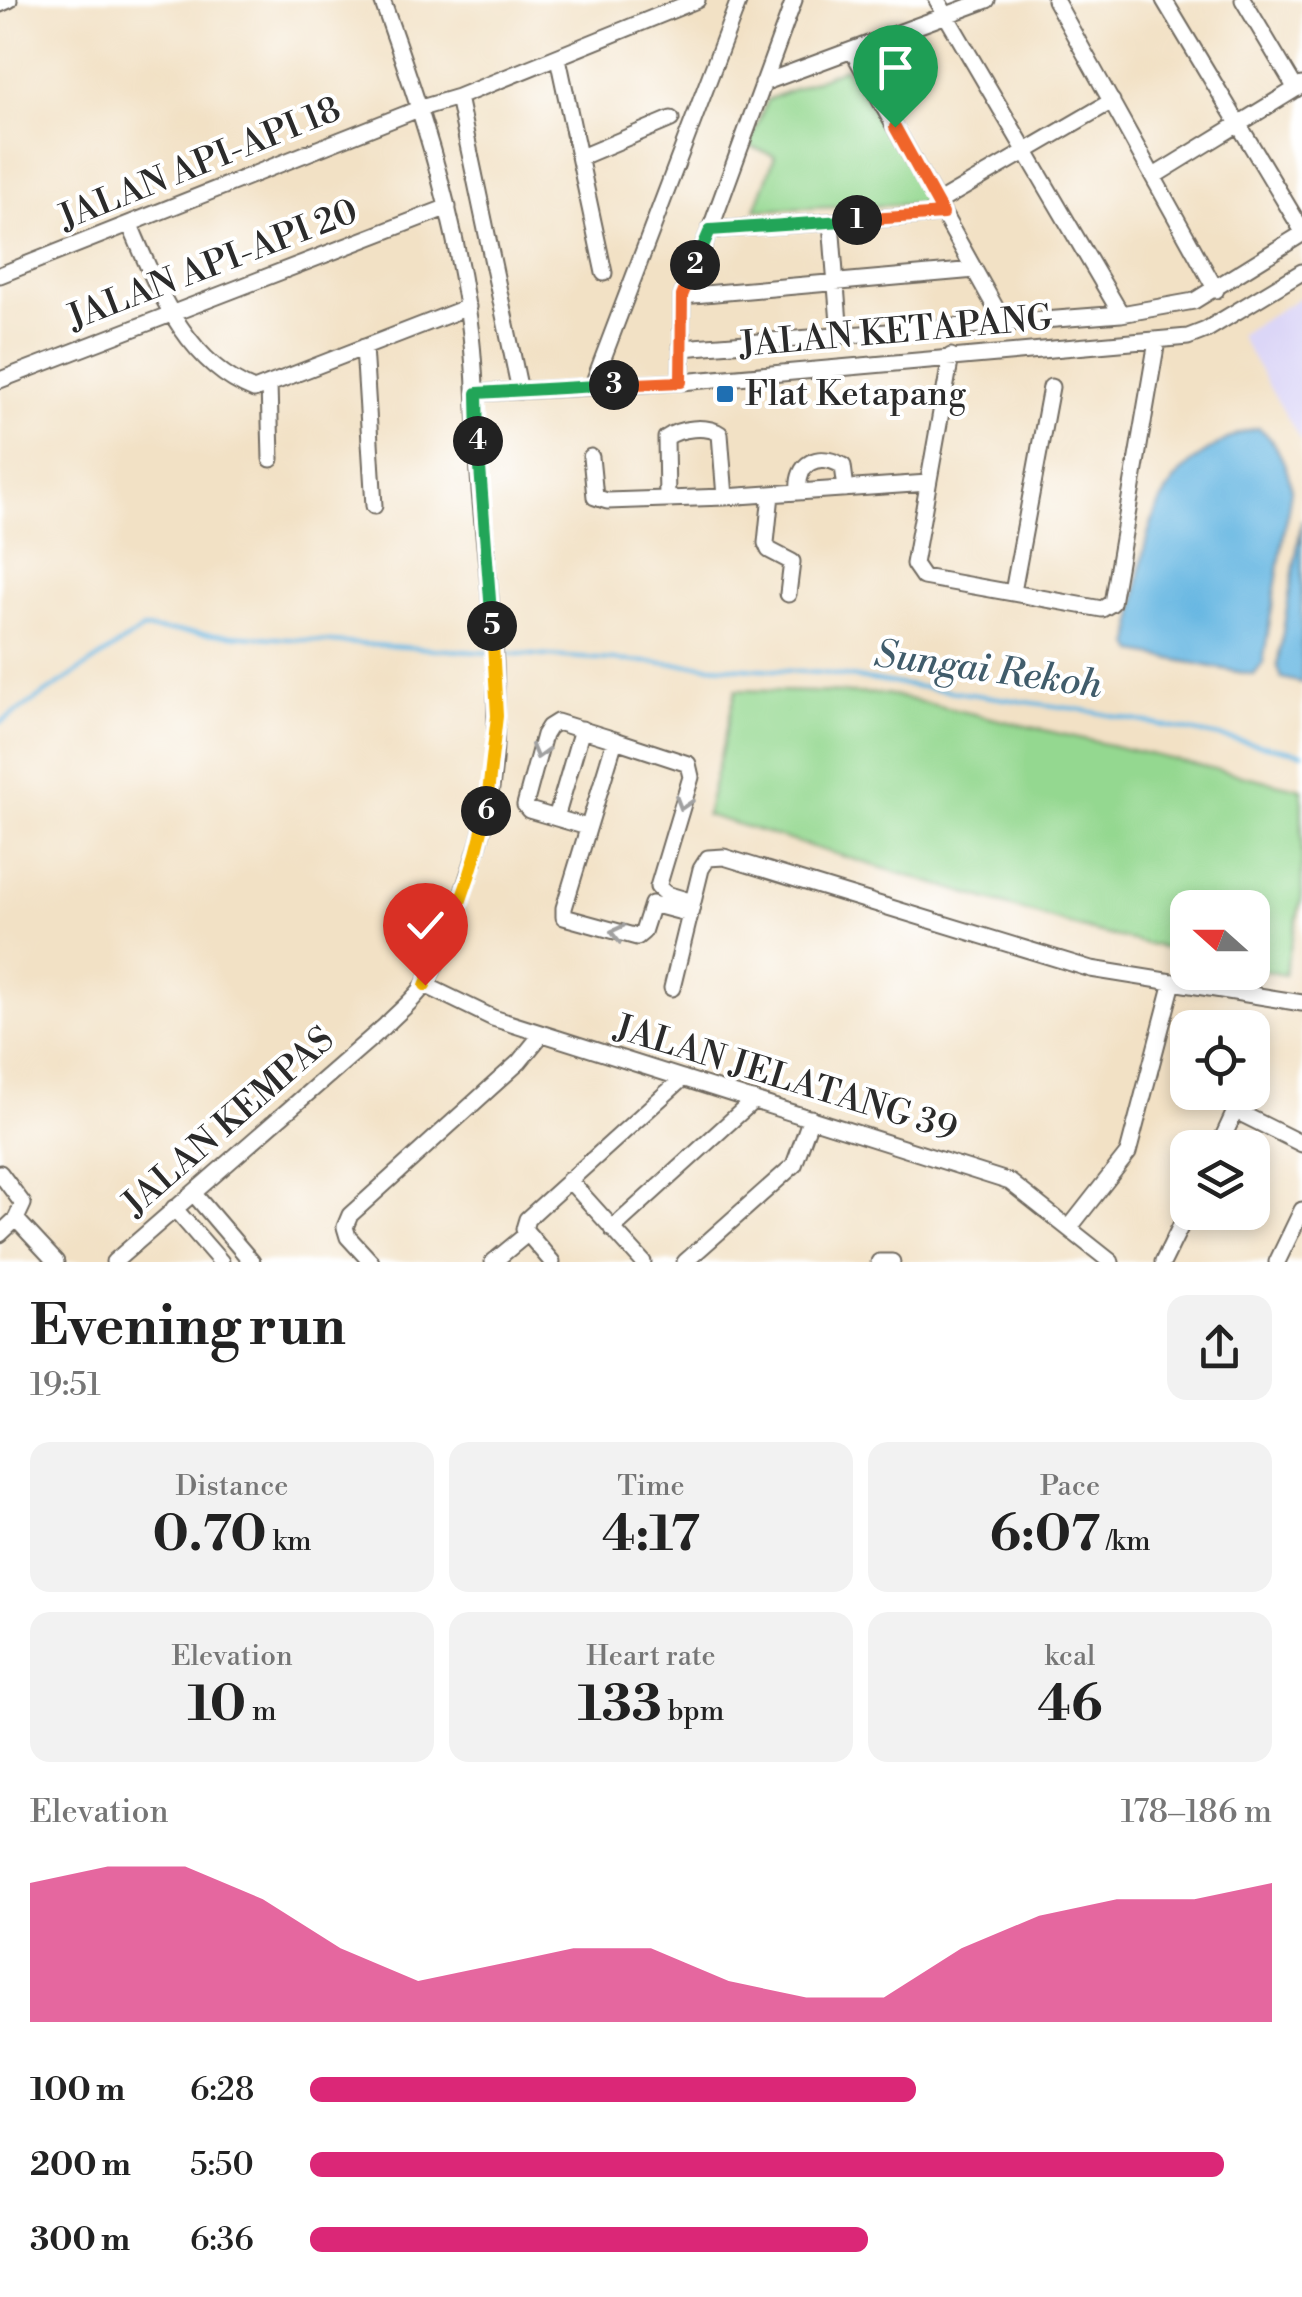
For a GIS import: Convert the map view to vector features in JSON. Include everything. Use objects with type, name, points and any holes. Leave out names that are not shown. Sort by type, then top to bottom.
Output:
[{"type":"street","points":[[0,4],[9,0]]},
{"type":"street","name":"JALAN KEMPAS","points":[[114,1262],[385,1026],[425,985],[446,940],[481,840],[492,784],[497,716],[468,306],[448,207],[421,108],[382,0]]},
{"type":"street","name":"JALAN API-API 18","points":[[0,274],[698,0]]},
{"type":"street","points":[[592,386],[738,0]]},
{"type":"street","points":[[681,382],[682,296],[794,0]]},
{"type":"street","points":[[937,0],[1122,314]]},
{"type":"street","points":[[763,84],[987,0]]},
{"type":"street","points":[[1055,0],[1216,290]]},
{"type":"street","points":[[680,348],[1122,314],[1194,301],[1302,232],[1164,0]]},
{"type":"street","points":[[1154,176],[1299,87],[1244,0]]},
{"type":"street","points":[[852,50],[1004,323]]},
{"type":"street","points":[[558,58],[604,273]]},
{"type":"street","points":[[458,97],[520,390]]},
{"type":"street","points":[[710,230],[940,209],[1025,152],[1112,101]]},
{"type":"street","points":[[581,157],[671,119]]},
{"type":"street","name":"JALAN API-API 20","points":[[0,380],[448,207]]},
{"type":"street","points":[[830,222],[840,336]]},
{"type":"street","points":[[130,225],[169,314],[201,352],[236,383],[254,390],[468,306]]},
{"type":"street","points":[[682,296],[974,270]]},
{"type":"street","name":"JALAN KETAPANG","points":[[477,393],[681,382],[1188,337],[1302,272]]},
{"type":"street","points":[[952,356],[914,564],[917,571],[923,577],[1102,609],[1112,603],[1157,341]]},
{"type":"street","points":[[364,347],[374,506]]},
{"type":"street","points":[[269,384],[271,459]]},
{"type":"street","points":[[1013,592],[1051,387]]},
{"type":"street","points":[[667,499],[666,438],[678,431],[711,429],[717,430],[722,440],[725,497]]},
{"type":"street","points":[[592,456],[595,496],[607,501],[928,483]]},
{"type":"street","points":[[799,492],[802,467],[820,462],[838,462],[843,466],[846,489]]},
{"type":"street","points":[[771,494],[766,543],[769,550],[792,562],[788,594]]},
{"type":"street","points":[[587,827],[529,810],[526,805],[548,727],[558,722],[688,764],[691,777],[658,887],[692,908]]},
{"type":"street","points":[[556,818],[582,730]]},
{"type":"street","points":[[615,740],[564,908],[568,921],[637,937],[643,932],[652,904],[692,908]]},
{"type":"street","points":[[672,988],[701,869],[708,858],[724,857],[1090,969],[1170,981]]},
{"type":"street","name":"JALAN JELATANG 39","points":[[425,985],[469,1009],[542,1034],[1010,1182],[1112,1262]]},
{"type":"street","points":[[1070,1227],[1128,1153],[1172,990]]},
{"type":"street","points":[[1223,990],[1302,1003]]},
{"type":"street","points":[[371,1262],[348,1237],[345,1227],[350,1215],[519,1062],[542,1034]]},
{"type":"street","points":[[493,1262],[570,1180],[682,1078]]},
{"type":"street","points":[[612,1229],[754,1100]]},
{"type":"street","points":[[1227,1130],[1236,1110],[1302,1144]]},
{"type":"street","points":[[685,1262],[794,1165],[811,1118]]},
{"type":"street","points":[[0,1173],[23,1204],[0,1234]]},
{"type":"street","points":[[570,1180],[643,1262]]},
{"type":"street","points":[[194,1194],[252,1262]]},
{"type":"street","points":[[174,1208],[221,1262]]},
{"type":"street","points":[[1277,1262],[1302,1210]]},
{"type":"street","points":[[16,1218],[56,1262]]},
{"type":"street","points":[[526,1229],[552,1262]]},
{"type":"street","points":[[1163,1262],[1179,1230]]},
{"type":"street","points":[[879,1262],[892,1262]]},
{"type":"shaded area","points":[[1302,296],[1302,443],[1239,335]]},
{"type":"green space","points":[[845,68],[856,79],[927,192],[924,204],[755,210],[775,156],[749,146],[767,100]]},
{"type":"green space","points":[[736,690],[886,694],[1302,789],[1302,897],[1284,975],[1270,972],[1270,890],[1170,890],[1170,949],[1092,931],[706,815]]},
{"type":"water","points":[[1259,428],[1281,457],[1291,491],[1263,663],[1254,675],[1135,652],[1131,645],[1141,563],[1156,511],[1186,467],[1209,450]]},
{"type":"water","points":[[1302,520],[1302,683],[1281,678],[1277,667]]},
{"type":"waterway","points":[[0,723],[143,629],[491,653]]},
{"type":"waterway","name":"Sungai Rekoh","points":[[501,653],[822,673],[1083,710],[1302,753]]},
{"type":"place","name":"Flat Ketapang","points":[[725,394]]},
{"type":"route","points":[[425,985],[446,940],[481,840],[492,784],[497,716],[480,497],[477,393],[681,382],[682,296],[710,230],[943,214],[895,127]]}]
